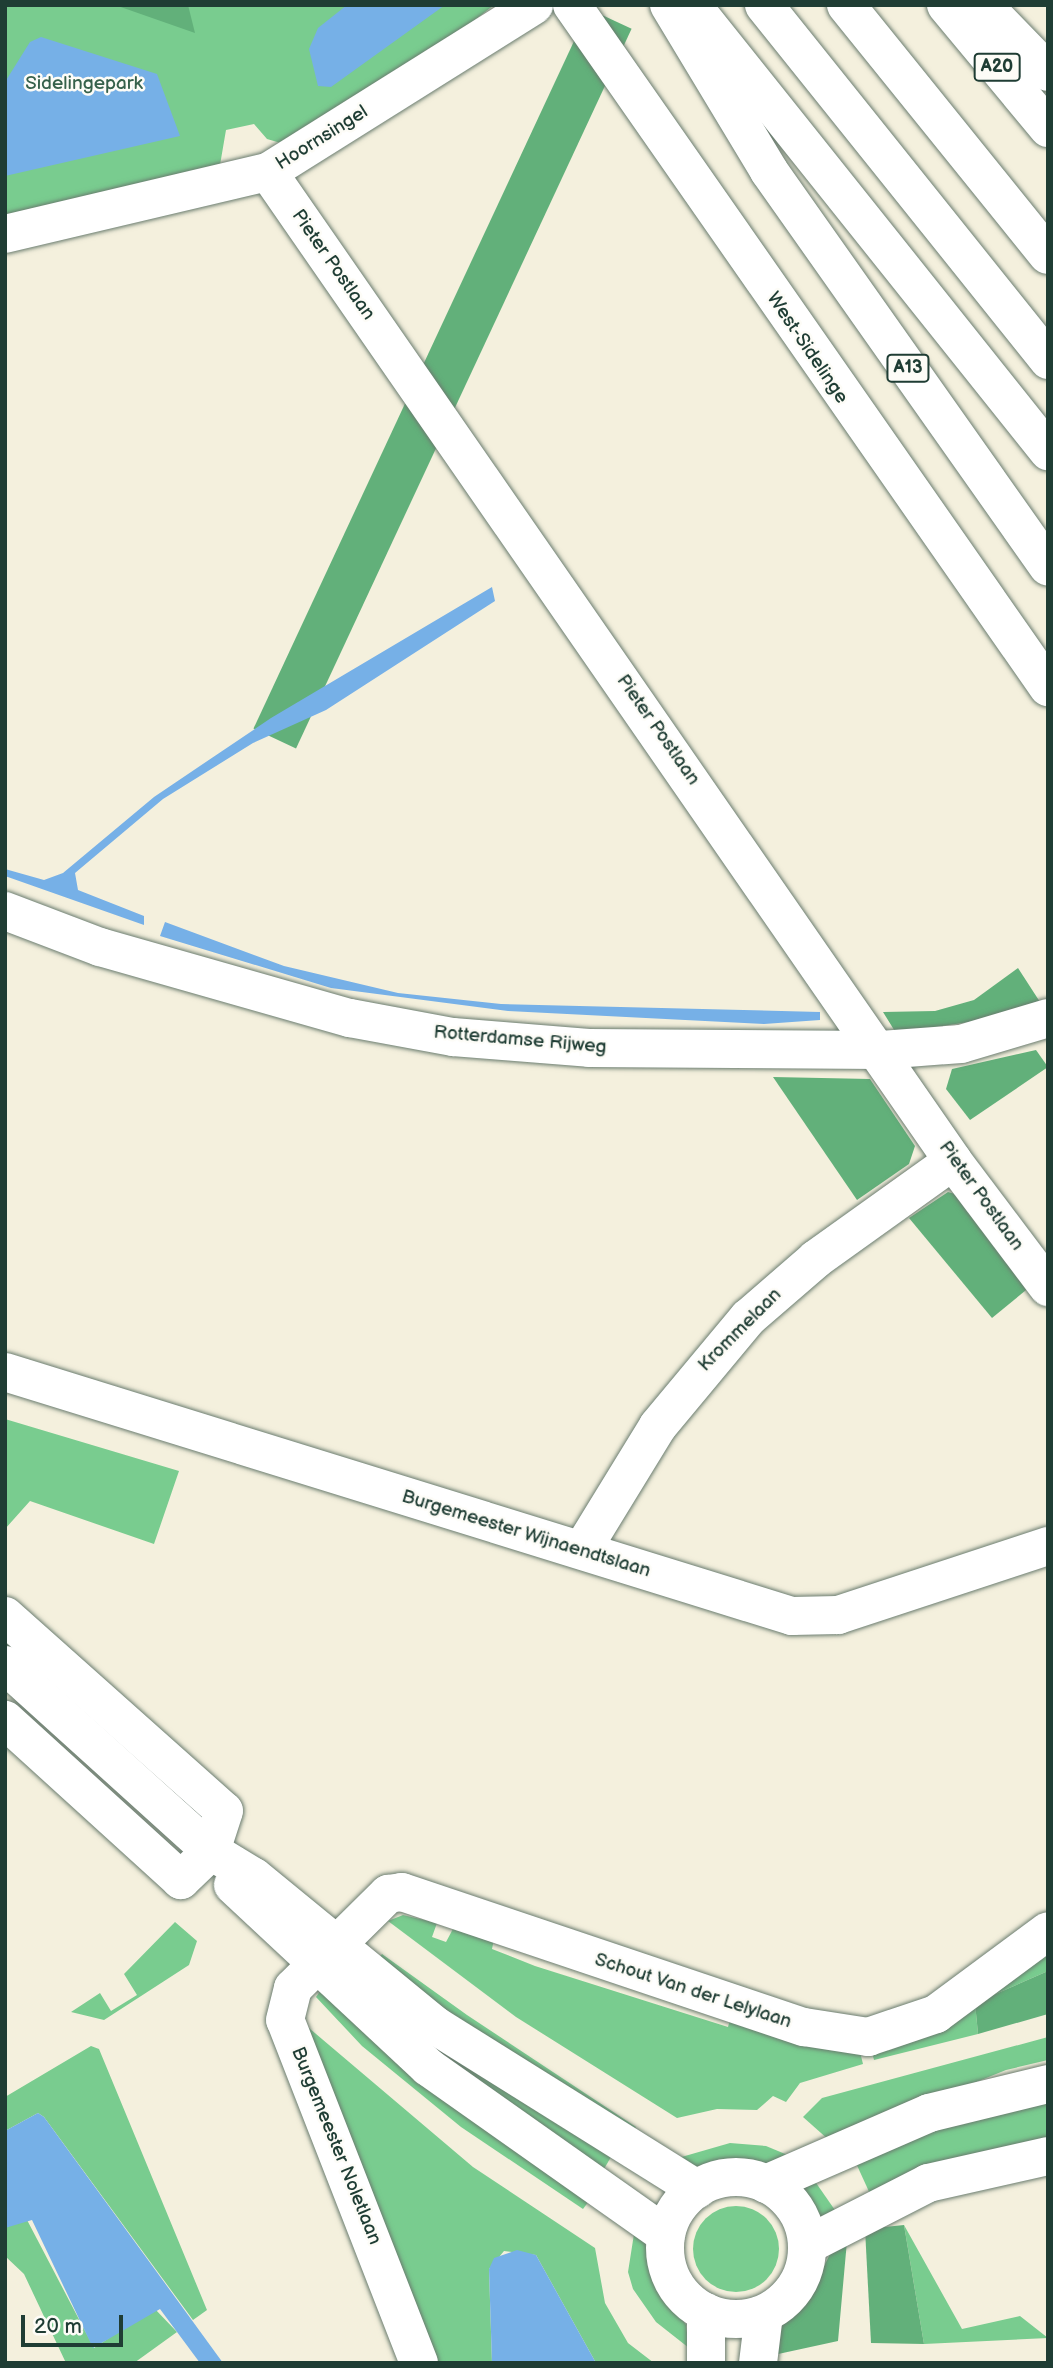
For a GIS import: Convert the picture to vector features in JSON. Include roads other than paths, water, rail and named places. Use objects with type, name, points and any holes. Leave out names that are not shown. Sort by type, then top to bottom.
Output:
[{"type":"main road","name":"Hoornsingel","points":[[5,234],[268,172],[534,5]]},
{"type":"main road","name":"West-Sidelinge","points":[[572,5],[1048,687]]},
{"type":"main road","name":"A13","points":[[669,5],[769,171],[1048,566]]},
{"type":"main road","points":[[692,5],[1048,452]]},
{"type":"main road","points":[[764,5],[1048,359]]},
{"type":"main road","points":[[846,5],[1048,255]]},
{"type":"main road","name":"A20","points":[[946,5],[1048,128]]},
{"type":"main road","points":[[983,5],[1048,72]]},
{"type":"main road","name":"Pieter Postlaan","points":[[268,172],[881,1050],[953,1161],[1048,1287]]},
{"type":"main road","name":"Rotterdamse Rijweg","points":[[5,911],[100,947],[337,1014],[453,1037],[589,1048],[881,1050],[961,1044],[1048,1018]]},
{"type":"main road","name":"Krommelaan","points":[[582,1550],[658,1426],[748,1318],[816,1259],[953,1161]]},
{"type":"main road","name":"Burgemeester Wijnaendtslaan","points":[[5,1372],[792,1616],[820,1616],[878,1603],[1048,1546]]},
{"type":"main road","points":[[5,1616],[224,1811],[211,1851],[181,1880],[5,1720]]},
{"type":"main road","points":[[5,1665],[211,1851],[233,1885],[326,1954],[488,2063],[697,2189]]},
{"type":"main road","name":"Schout Van der Lelylaan","points":[[326,1954],[388,1894],[402,1892],[804,2027],[868,2037],[936,2014],[1048,1931]]},
{"type":"main road","points":[[326,1954],[428,2067],[666,2235]]},
{"type":"main road","name":"Burgemeester Noletlaan","points":[[326,1954],[293,1988],[285,2020],[419,2363]]},
{"type":"main road","points":[[766,2184],[799,2216],[807,2245],[796,2286],[764,2314],[735,2318],[706,2312],[673,2280],[666,2235],[677,2209],[697,2189],[724,2179],[766,2184],[929,2113],[1048,2084]]},
{"type":"main road","points":[[807,2245],[928,2183],[1048,2155]]},
{"type":"main road","points":[[706,2312],[706,2363]]},
{"type":"main road","points":[[758,2363],[764,2314]]},
{"type":"water","points":[[347,5],[445,5],[331,87],[318,86],[309,49],[318,28]]},
{"type":"water","points":[[41,37],[157,74],[180,136],[5,176],[5,82],[30,42]]},
{"type":"water","points":[[492,587],[495,601],[326,710],[253,743],[163,799],[75,873],[78,890],[144,916],[144,925],[5,876],[5,869],[44,880],[63,873],[154,797],[271,718]]},
{"type":"water","points":[[165,922],[284,966],[398,993],[501,1004],[820,1012],[820,1020],[764,1024],[508,1011],[331,988],[160,936]]},
{"type":"water","points":[[38,2113],[44,2117],[223,2363],[200,2363],[160,2309],[93,2348],[32,2220],[5,2228],[5,2131]]},
{"type":"water","points":[[517,2250],[536,2255],[596,2363],[492,2363],[489,2269],[494,2258]]},
{"type":"park label","name":"Sidelingepark","points":[[84,84]]}]
